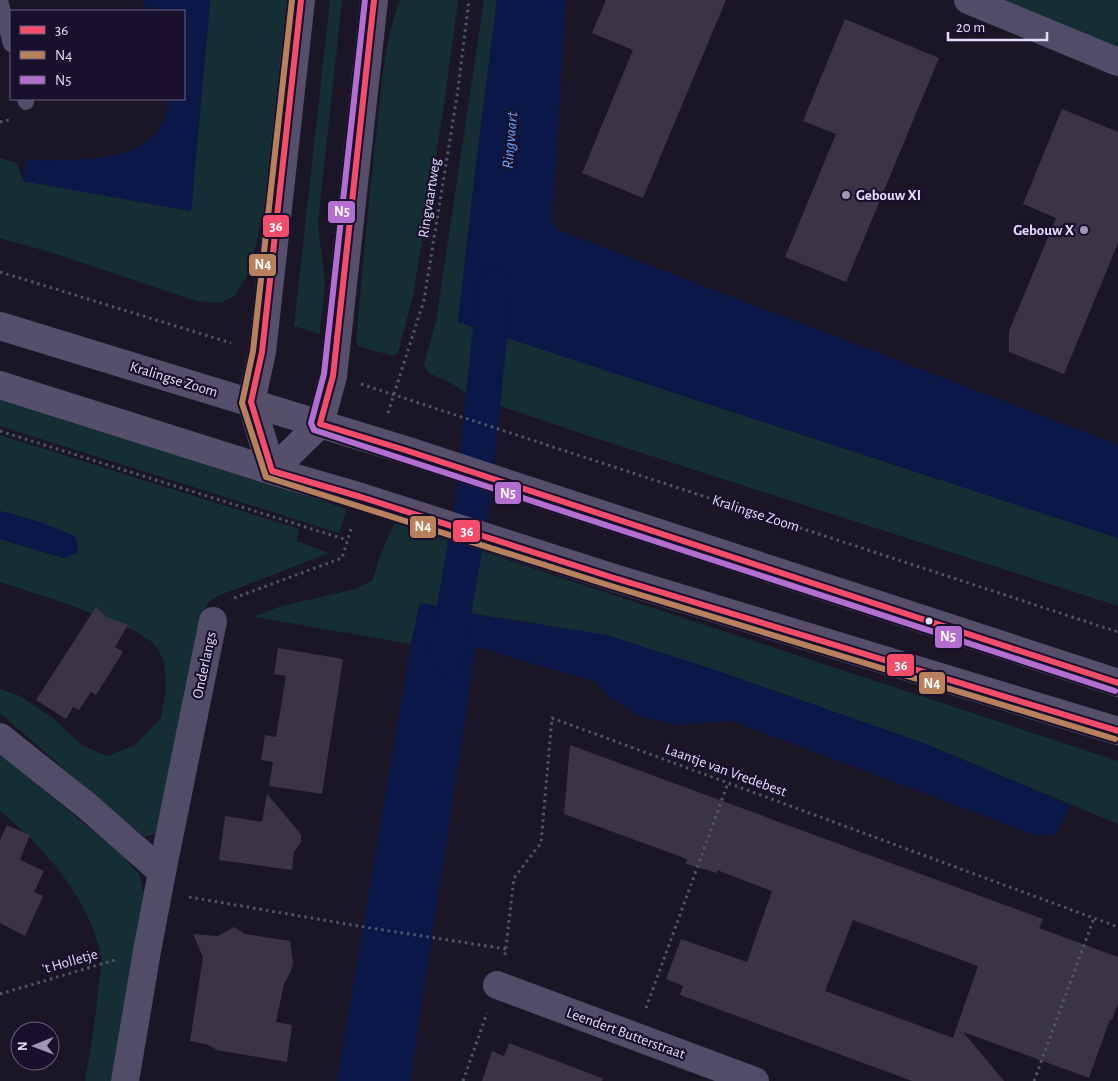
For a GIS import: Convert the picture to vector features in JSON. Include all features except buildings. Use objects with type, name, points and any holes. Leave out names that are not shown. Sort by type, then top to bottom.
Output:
[{"type":"main road","points":[[272,471],[251,402],[262,352],[301,0]]},
{"type":"main road","points":[[272,471],[320,424],[334,376],[374,0]]},
{"type":"main road","name":"Kralingse Zoom","points":[[0,326],[396,447],[1118,683]]},
{"type":"main road","points":[[0,385],[611,577],[1118,731]]},
{"type":"street","points":[[968,0],[1118,62]]},
{"type":"street","name":"Onderlangs","points":[[126,1081],[147,951],[213,621]]},
{"type":"street","points":[[0,737],[87,806],[162,872]]},
{"type":"street","name":"Leendert Butterstraat","points":[[497,985],[755,1081]]},
{"type":"lane","points":[[0,0],[10,40]]},
{"type":"path","name":"Ringvaartweg","points":[[394,395],[424,300],[457,96],[469,0]]},
{"type":"path","points":[[0,272],[214,337]]},
{"type":"path","name":"Kralingse Zoom","points":[[394,395],[1118,632]]},
{"type":"path","name":"Onderlangs","points":[[0,431],[347,540],[342,558],[226,601],[213,621]]},
{"type":"path","name":"Laantje van Vredebest","points":[[188,897],[506,949],[514,878],[541,843],[552,718],[1118,927]]},
{"type":"path","points":[[636,1036],[728,783]]},
{"type":"path","points":[[1034,1081],[1094,918]]},
{"type":"path","name":"'t Holletje","points":[[0,994],[147,951]]},
{"type":"green space","points":[[210,0],[291,0],[277,149],[250,271],[235,296],[220,303],[196,301],[53,253],[0,238],[0,158],[17,163],[23,181],[191,211]]},
{"type":"green space","points":[[330,0],[342,0],[318,222],[324,280],[320,334],[294,326]]},
{"type":"green space","points":[[400,0],[458,0],[444,106],[413,296],[398,352],[394,356],[360,347],[356,343],[382,79],[390,31]]},
{"type":"green space","points":[[484,0],[497,0],[458,322],[1118,538],[1118,606],[586,435],[468,395],[451,383],[429,373],[424,365],[436,321]]},
{"type":"green space","points":[[992,0],[1118,0],[1118,52]]},
{"type":"green space","points":[[0,399],[347,509],[339,533],[0,426]]},
{"type":"green space","points":[[0,435],[299,529],[297,541],[329,553],[220,595],[211,600],[206,606],[156,833],[145,837],[111,810],[0,713],[0,689],[20,696],[53,718],[83,746],[107,756],[135,745],[161,718],[166,689],[164,661],[154,643],[133,630],[65,603],[0,582],[0,539],[64,558],[40,522],[0,511]]},
{"type":"green space","points":[[395,523],[1118,761],[1118,824],[923,743],[709,668],[535,623],[480,615],[420,603],[411,644],[254,617],[281,606],[356,589],[373,580],[382,551]]},
{"type":"green space","points":[[0,754],[121,854],[139,874],[145,898],[111,1081],[85,1081],[101,966],[101,956],[95,935],[87,914],[63,876],[33,841],[0,811]]},
{"type":"water","points":[[143,0],[210,0],[191,211],[23,181],[26,160],[96,158],[115,155],[147,142],[158,131],[164,120],[169,100],[185,100],[185,10],[156,10],[154,6],[145,9]]},
{"type":"water","name":"Ringvaart","points":[[497,0],[566,0],[552,218],[558,230],[1118,445],[1118,538],[458,322]]},
{"type":"water","points":[[0,511],[40,522],[75,536],[78,545],[77,553],[64,558],[0,539]]},
{"type":"water","points":[[420,603],[480,615],[607,635],[709,668],[923,743],[1070,805],[1056,835],[1038,836],[732,721],[675,725],[638,715],[609,697],[596,682],[476,647],[410,1081],[337,1081],[411,644]]},
{"type":"waterway","points":[[446,657],[472,506],[495,285]]},
{"type":"transit line","name":"N4","points":[[292,0],[253,351],[242,403],[266,477],[608,585],[1115,739]]},
{"type":"transit line","name":"36","points":[[301,0],[262,352],[251,402],[272,471],[361,497],[611,577],[1118,731]]},
{"type":"transit line","name":"N5","points":[[365,0],[324,374],[311,423],[314,430],[1115,691]]},
{"type":"transit line","name":"36","points":[[374,0],[333,376],[320,424],[405,450],[1118,683]]},
{"type":"place","name":"Gebouw XI","points":[[846,195]]},
{"type":"place","name":"Gebouw X","points":[[1084,230]]}]
